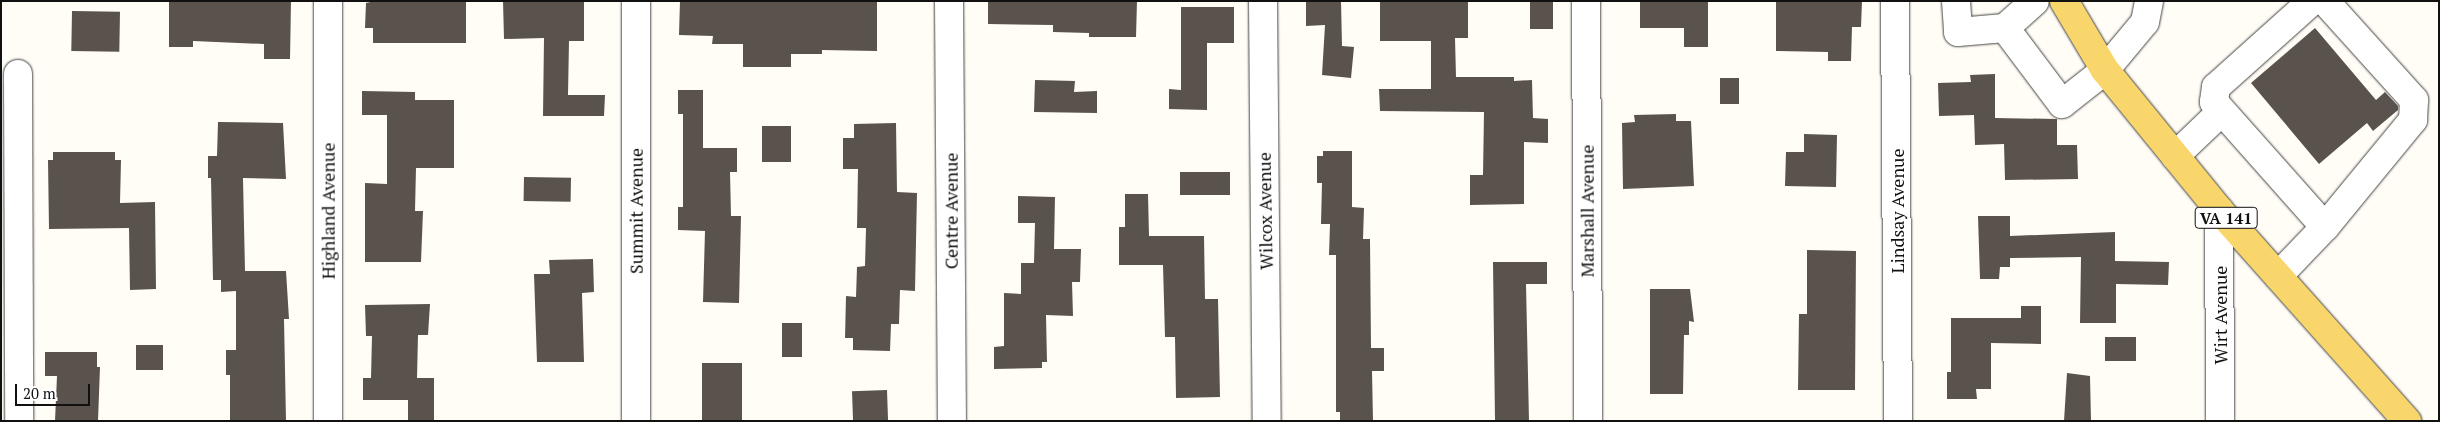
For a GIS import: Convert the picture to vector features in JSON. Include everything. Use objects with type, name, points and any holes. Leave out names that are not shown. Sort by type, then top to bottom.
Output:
[{"type":"main road","name":"VA 141","points":[[2064,1],[2105,70],[2219,210],[2407,421]]},
{"type":"street","name":"Highland Avenue","points":[[328,1],[328,421]]},
{"type":"street","name":"Summit Avenue","points":[[636,1],[636,421]]},
{"type":"street","name":"Centre Avenue","points":[[949,1],[952,421]]},
{"type":"street","name":"Wilcox Avenue","points":[[1263,1],[1267,421]]},
{"type":"street","name":"Marshall Avenue","points":[[1586,1],[1588,421]]},
{"type":"street","name":"Lindsay Avenue","points":[[1896,1],[1898,421]]},
{"type":"street","points":[[1956,1],[1958,32],[2005,28],[2036,1]]},
{"type":"street","points":[[2005,28],[2062,104],[2105,70],[2145,22],[2149,1]]},
{"type":"street","points":[[2312,1],[2216,87],[2214,102],[2220,113],[2325,227]]},
{"type":"street","points":[[2278,276],[2325,227],[2413,120],[2414,100],[2325,1]]},
{"type":"street","points":[[18,74],[9,263],[20,421]]},
{"type":"street","points":[[2175,156],[2220,113]]},
{"type":"street","name":"Wirt Avenue","points":[[2219,210],[2220,421]]},
{"type":"building","points":[[169,1],[291,1],[290,59],[264,59],[264,44],[193,41],[193,47],[169,47]]},
{"type":"building","points":[[375,1],[466,1],[466,43],[373,43],[373,28],[365,28],[366,3]]},
{"type":"building","points":[[503,1],[584,1],[584,41],[569,41],[568,95],[605,95],[604,116],[543,116],[544,38],[504,39]]},
{"type":"building","points":[[680,1],[877,1],[877,51],[822,50],[822,54],[791,54],[791,67],[743,67],[743,44],[712,44],[713,36],[679,35]]},
{"type":"building","points":[[988,1],[1137,1],[1136,37],[1089,37],[1089,33],[1053,32],[1053,25],[988,24]]},
{"type":"building","points":[[1306,1],[1341,1],[1342,46],[1354,47],[1351,78],[1322,75],[1325,25],[1306,26]]},
{"type":"building","points":[[1380,1],[1468,1],[1468,38],[1455,38],[1456,77],[1514,77],[1514,81],[1532,80],[1533,118],[1548,119],[1548,143],[1524,142],[1524,204],[1470,205],[1470,175],[1483,175],[1484,112],[1380,111],[1379,89],[1431,89],[1431,41],[1380,41]]},
{"type":"building","points":[[1530,1],[1553,1],[1553,29],[1530,29]]},
{"type":"building","points":[[1640,1],[1708,1],[1708,47],[1684,47],[1684,28],[1640,28]]},
{"type":"building","points":[[1776,1],[1862,1],[1861,27],[1852,27],[1851,61],[1828,61],[1828,52],[1776,51]]},
{"type":"building","points":[[1181,7],[1234,7],[1234,43],[1207,43],[1207,110],[1169,109],[1169,89],[1181,90]]},
{"type":"building","points":[[72,11],[120,12],[119,52],[71,51]]},
{"type":"building","points":[[2315,28],[2376,100],[2385,92],[2398,106],[2398,110],[2373,131],[2367,123],[2319,164],[2251,83]]},
{"type":"building","points":[[1995,74],[1995,118],[2057,119],[2057,145],[2077,145],[2078,179],[2005,180],[2004,144],[1975,145],[1974,115],[1939,116],[1938,83],[1971,82],[1970,75]]},
{"type":"building","points":[[1720,78],[1739,78],[1739,104],[1720,104]]},
{"type":"building","points":[[1035,80],[1075,81],[1074,92],[1097,91],[1097,113],[1034,112]]},
{"type":"building","points":[[678,90],[703,90],[703,148],[737,148],[737,172],[730,172],[731,216],[741,216],[739,303],[703,302],[705,231],[678,230],[678,207],[683,207],[683,114],[678,114]]},
{"type":"building","points":[[362,91],[415,92],[415,100],[454,100],[454,168],[416,168],[415,211],[423,211],[421,262],[365,262],[365,183],[387,184],[387,115],[362,115]]},
{"type":"building","points":[[1676,114],[1676,121],[1691,121],[1694,186],[1623,189],[1622,123],[1635,122],[1634,115]]},
{"type":"building","points":[[218,122],[283,123],[286,179],[243,178],[245,271],[286,271],[289,319],[284,319],[286,421],[230,421],[230,375],[226,375],[226,350],[236,350],[236,291],[221,292],[221,280],[213,280],[211,178],[208,178],[208,156],[217,156]]},
{"type":"building","points":[[896,123],[897,192],[917,193],[915,291],[900,290],[899,324],[891,324],[890,351],[853,350],[853,338],[845,338],[846,296],[856,297],[857,267],[865,266],[866,228],[857,228],[858,169],[843,169],[843,138],[854,138],[854,124]]},
{"type":"building","points":[[762,126],[791,126],[791,162],[762,162]]},
{"type":"building","points":[[1804,134],[1837,135],[1836,187],[1785,186],[1786,152],[1804,152]]},
{"type":"building","points":[[1323,151],[1352,151],[1352,207],[1364,208],[1363,239],[1370,239],[1371,348],[1384,348],[1384,371],[1372,371],[1373,421],[1340,421],[1340,412],[1336,412],[1336,255],[1329,255],[1330,224],[1321,224],[1322,183],[1317,183],[1317,156],[1323,156]]},
{"type":"building","points":[[53,152],[115,152],[115,160],[121,160],[120,203],[155,202],[156,289],[130,290],[129,228],[49,229],[48,160],[53,160]]},
{"type":"building","points":[[1180,172],[1230,172],[1230,195],[1180,195]]},
{"type":"building","points":[[524,177],[571,178],[571,202],[524,201]]},
{"type":"building","points":[[1125,194],[1148,194],[1149,236],[1204,236],[1205,299],[1218,299],[1220,397],[1176,398],[1175,337],[1165,337],[1163,265],[1119,265],[1119,227],[1125,227]]},
{"type":"building","points":[[1018,196],[1055,197],[1054,249],[1081,249],[1080,282],[1072,282],[1073,316],[1046,315],[1047,362],[1042,362],[1042,368],[994,369],[994,347],[1004,346],[1004,293],[1021,294],[1021,263],[1034,263],[1035,223],[1018,223]]},
{"type":"building","points":[[1978,216],[2010,216],[2010,236],[2115,232],[2115,261],[2169,262],[2168,285],[2116,284],[2116,323],[2080,323],[2081,257],[2010,258],[2010,267],[2000,267],[1999,279],[1980,279]]},
{"type":"building","points":[[1807,250],[1856,251],[1855,390],[1798,390],[1799,314],[1807,314]]},
{"type":"building","points":[[593,259],[594,292],[582,293],[584,362],[537,362],[534,274],[550,274],[549,260]]},
{"type":"building","points":[[1493,262],[1547,262],[1547,284],[1526,284],[1529,421],[1495,421]]},
{"type":"building","points":[[1650,289],[1690,289],[1694,322],[1689,321],[1689,335],[1684,335],[1683,394],[1650,394]]},
{"type":"building","points":[[430,304],[428,335],[418,335],[417,378],[434,378],[434,421],[408,421],[408,400],[363,400],[363,378],[371,378],[372,336],[366,336],[365,305]]},
{"type":"building","points":[[2021,306],[2041,306],[2041,344],[1991,343],[1991,389],[1976,389],[1977,399],[1947,399],[1947,372],[1951,372],[1951,318],[2021,318]]},
{"type":"building","points":[[782,323],[802,323],[802,357],[782,357]]},
{"type":"building","points":[[2105,337],[2136,337],[2136,361],[2105,361]]},
{"type":"building","points":[[136,345],[163,345],[163,370],[136,370]]},
{"type":"building","points":[[45,352],[97,352],[97,367],[100,367],[98,421],[55,421],[57,376],[45,376]]},
{"type":"building","points":[[702,363],[742,363],[742,421],[702,421]]},
{"type":"building","points":[[2067,373],[2090,376],[2091,421],[2064,421]]},
{"type":"building","points":[[887,390],[888,421],[853,421],[852,391]]}]
